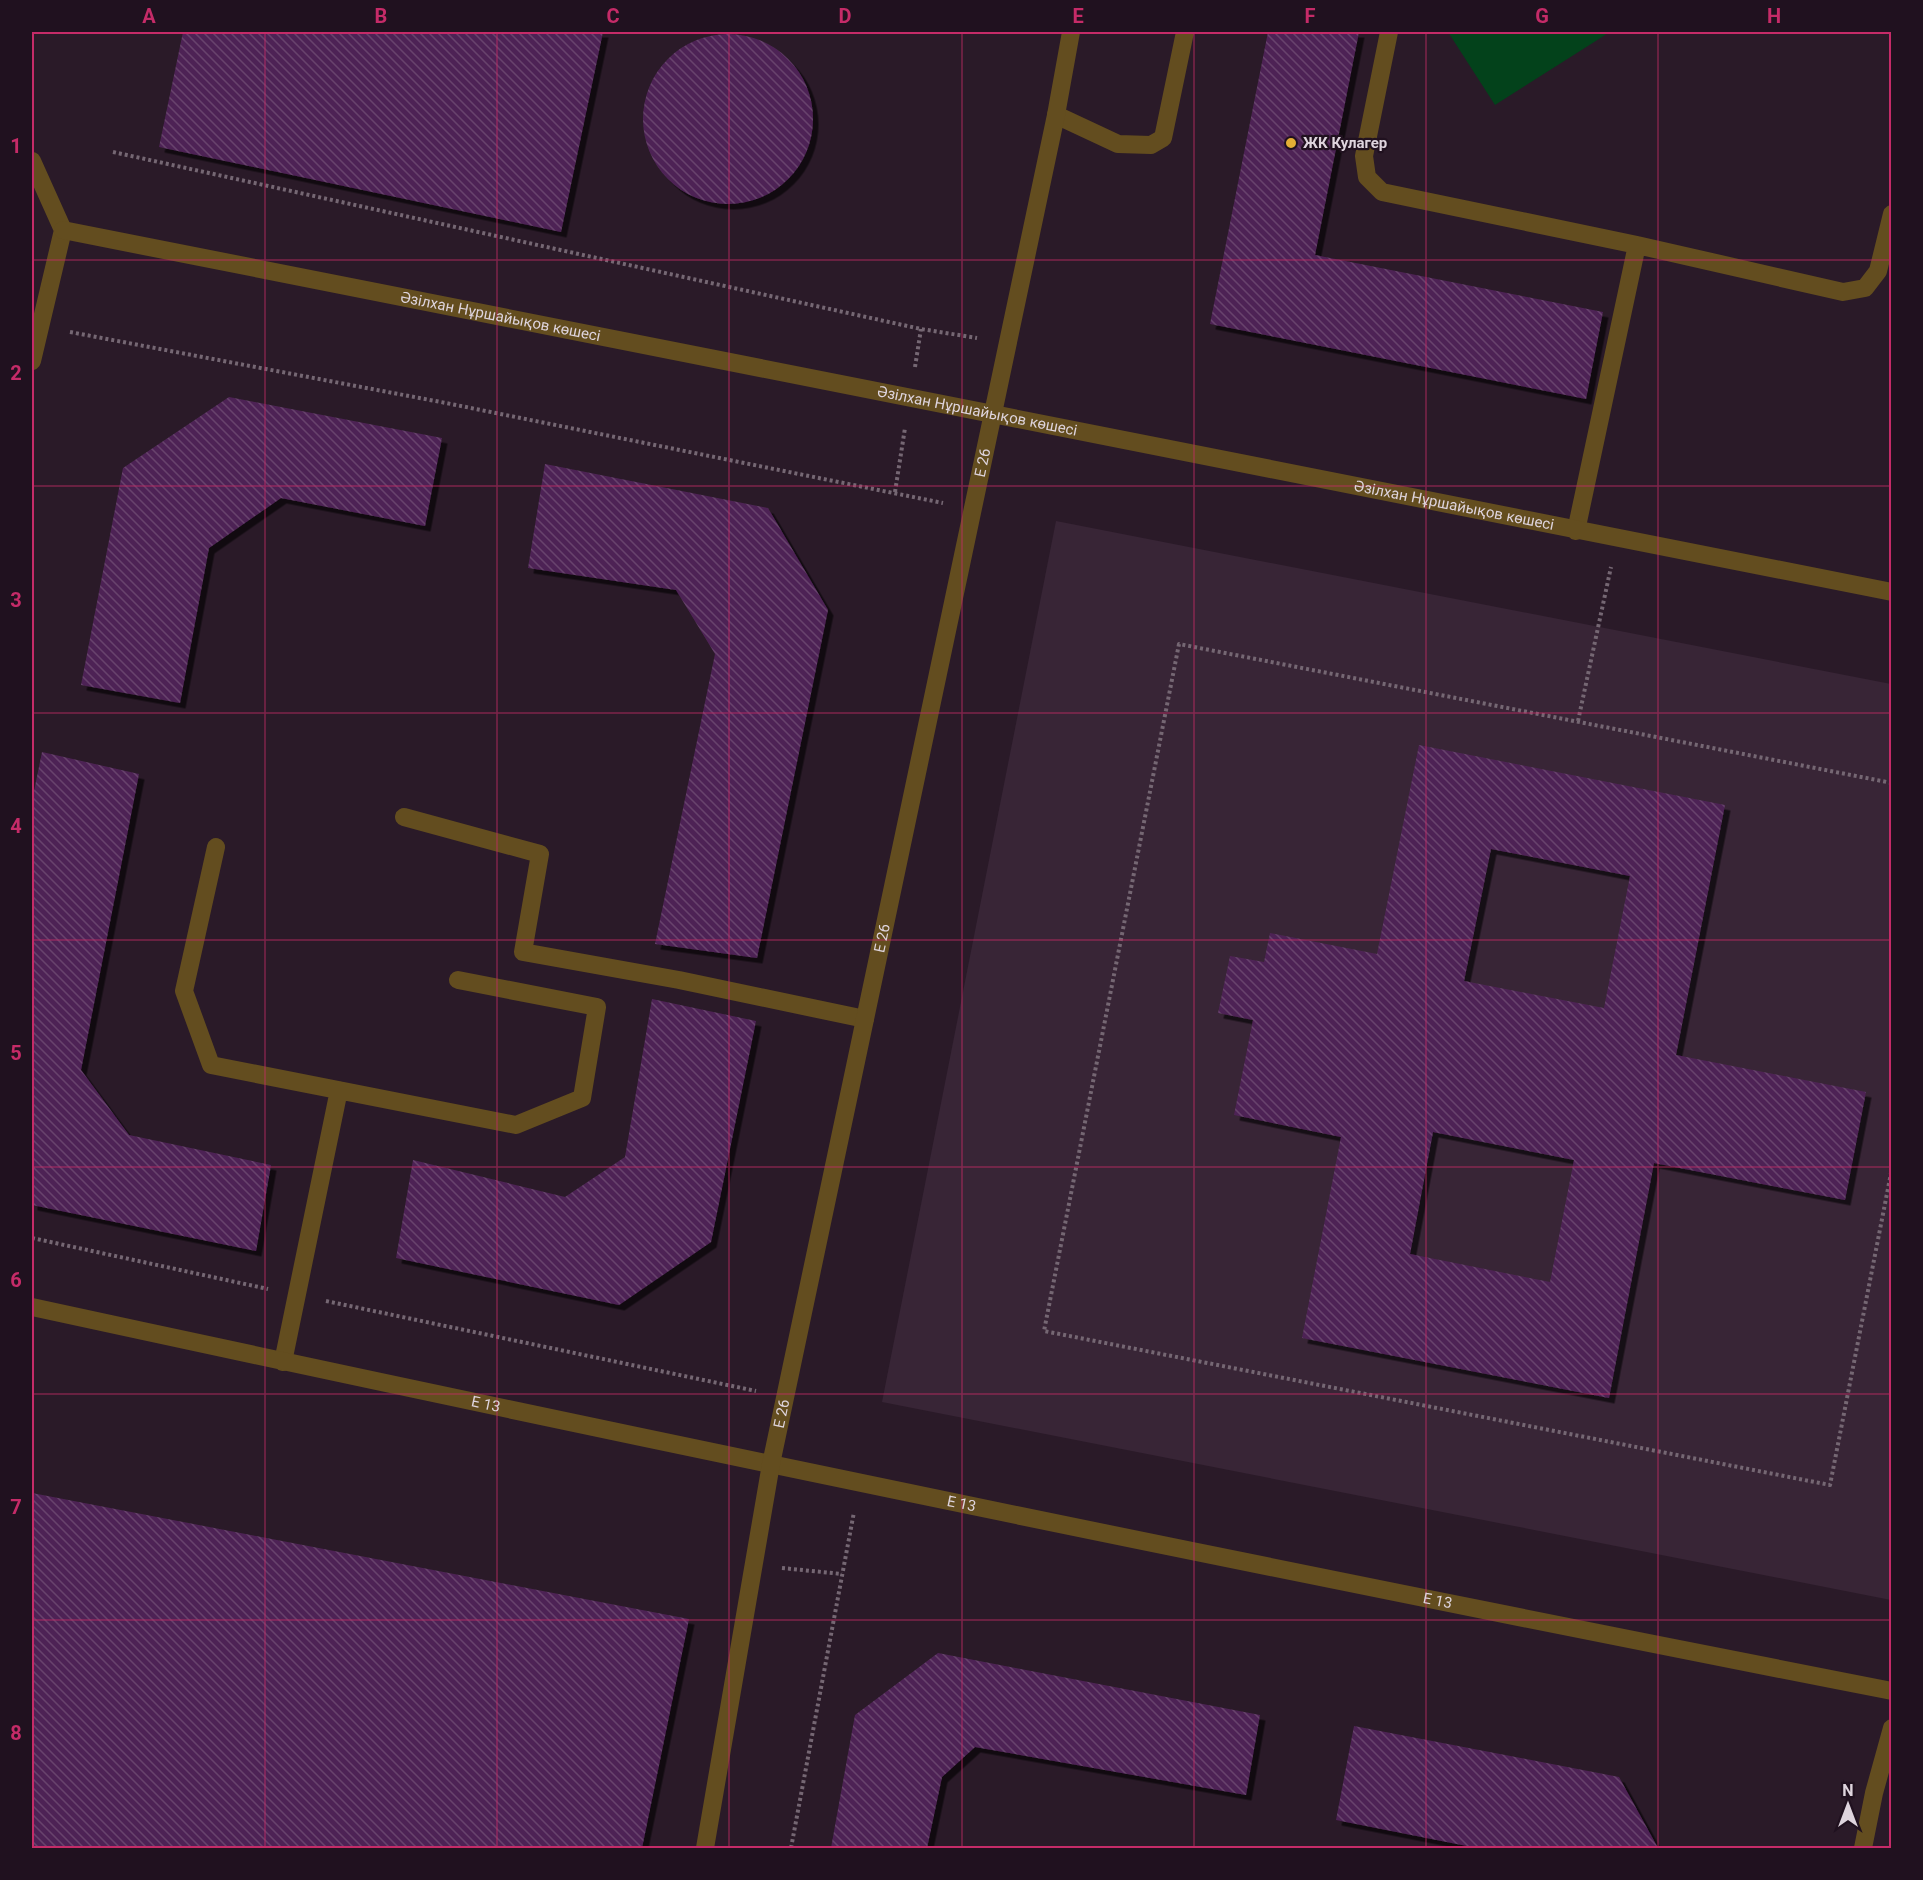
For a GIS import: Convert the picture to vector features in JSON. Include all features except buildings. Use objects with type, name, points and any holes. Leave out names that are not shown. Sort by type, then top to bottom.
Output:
[{"type":"street","name":"E 26","points":[[705,1848],[771,1464],[1056,115],[1071,32]]},
{"type":"street","points":[[1056,115],[1118,144],[1151,145],[1163,138],[1185,32]]},
{"type":"street","points":[[1389,32],[1365,156],[1367,177],[1382,192],[1637,245],[1843,292],[1865,288],[1878,271],[1892,214]]},
{"type":"street","points":[[32,161],[63,230],[32,362]]},
{"type":"street","name":"Әзілхан Нұршайықов көшесі","points":[[63,230],[1892,592]]},
{"type":"street","points":[[1576,531],[1637,245]]},
{"type":"street","points":[[404,818],[540,854],[523,952],[679,980],[865,1019]]},
{"type":"street","points":[[216,847],[184,991],[211,1065],[516,1125],[582,1098],[597,1007],[458,980]]},
{"type":"street","points":[[284,1362],[339,1090]]},
{"type":"street","name":"E 13","points":[[32,1307],[284,1362],[1356,1586],[1892,1691]]},
{"type":"street","points":[[1863,1848],[1874,1793],[1892,1728]]},
{"type":"path","points":[[113,152],[921,329],[1007,342]]},
{"type":"path","points":[[40,327],[446,403],[972,509]]},
{"type":"path","points":[[1578,721],[1618,539]]},
{"type":"path","points":[[1892,783],[1179,644],[1044,1331],[1830,1485],[1892,1168]]},
{"type":"path","points":[[32,1238],[785,1398]]},
{"type":"path","points":[[791,1848],[860,1482]]},
{"type":"path","points":[[754,1565],[842,1574]]},
{"type":"shaded area","points":[[1056,521],[1891,684],[1891,1600],[882,1402]]},
{"type":"green space","points":[[1448,32],[1610,32],[1495,105]]},
{"type":"place","name":"ЖК Кулагер","points":[[1291,143]]}]
